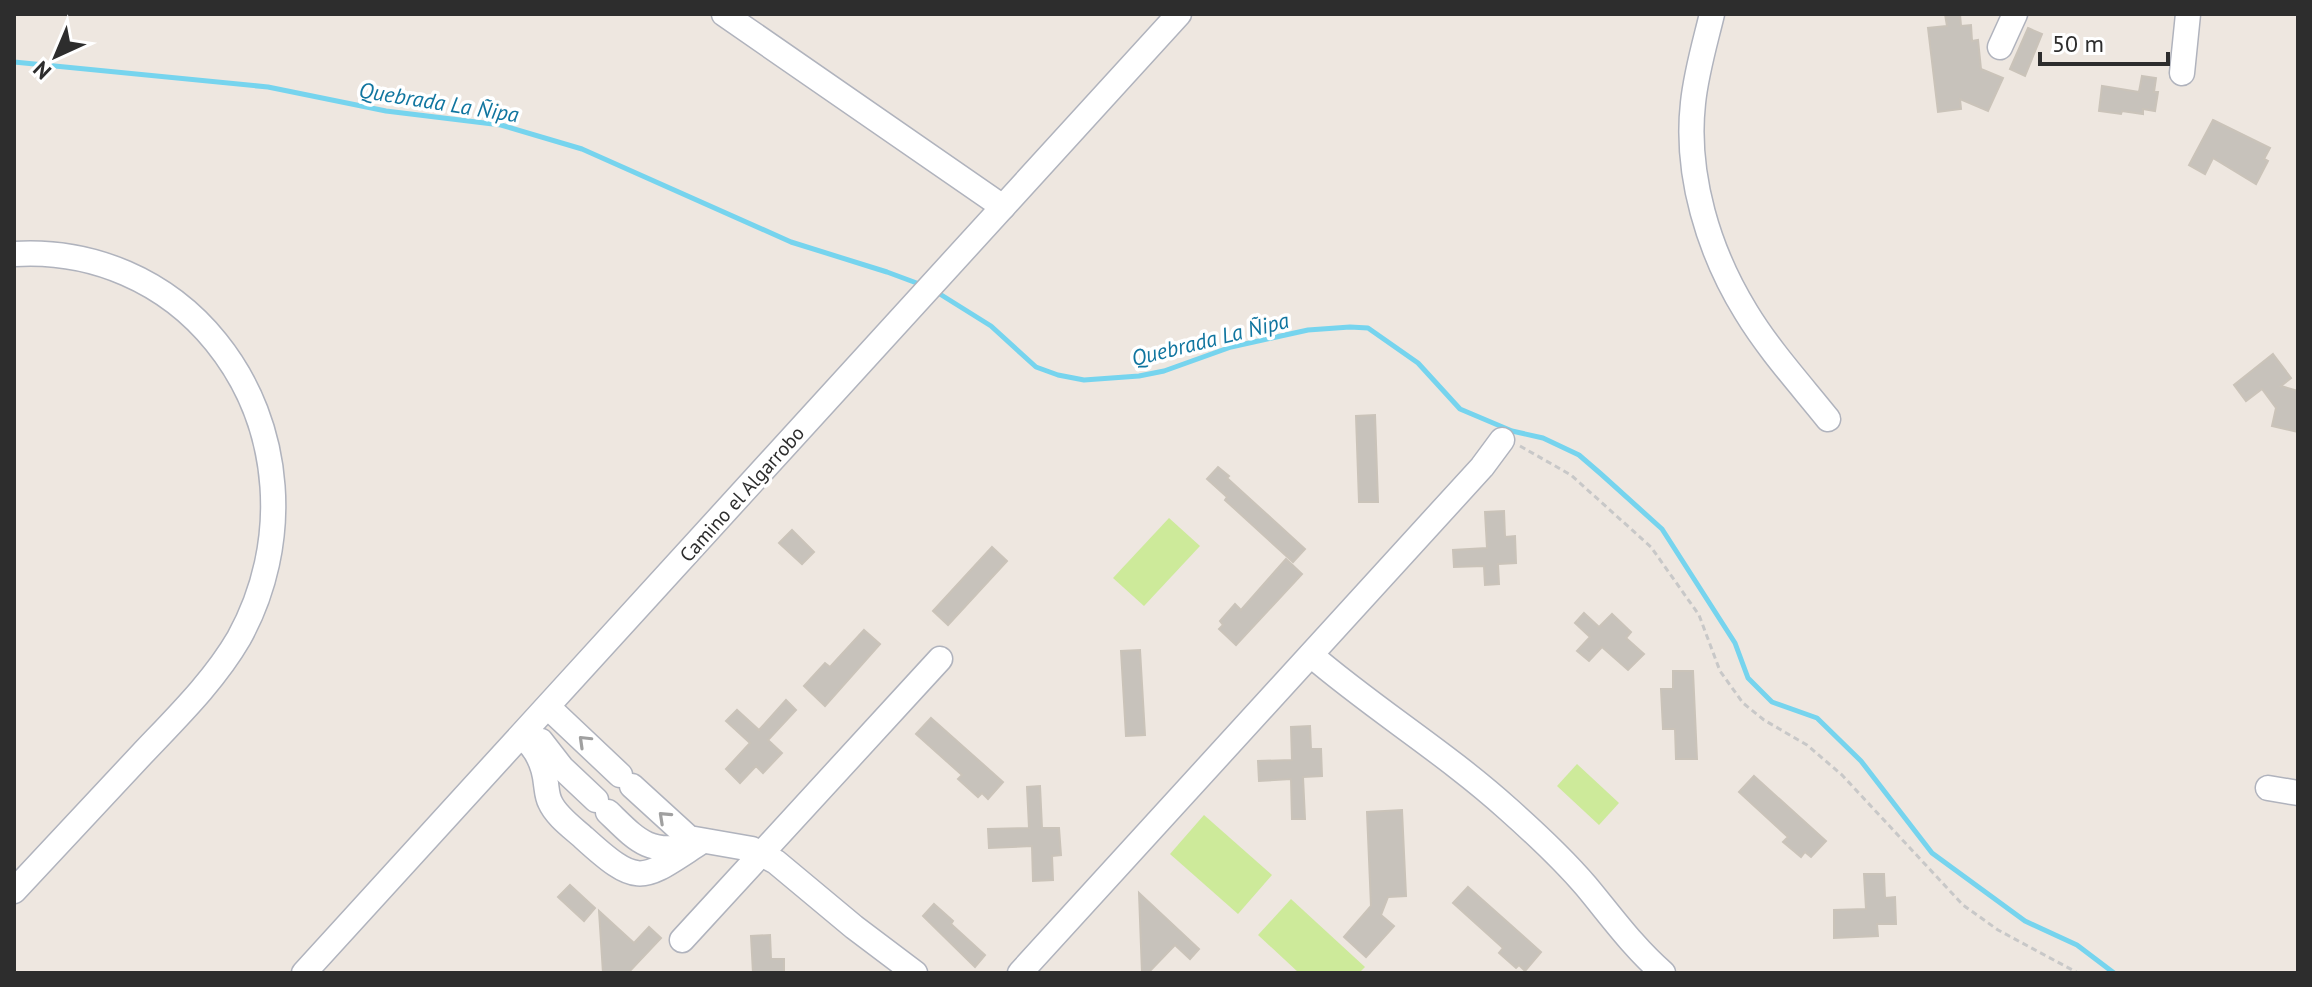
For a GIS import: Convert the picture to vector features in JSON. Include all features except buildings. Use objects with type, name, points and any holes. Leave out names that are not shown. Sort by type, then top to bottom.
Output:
[{"type":"street","points":[[724,14],[1003,207]]},
{"type":"street","name":"Camino el Algarrobo","points":[[304,973],[1179,14]]},
{"type":"street","points":[[1712,14],[1696,79],[1692,114],[1694,167],[1703,212],[1723,268],[1747,313],[1828,419]]},
{"type":"street","points":[[2000,47],[2015,14]]},
{"type":"street","points":[[2182,73],[2188,14]]},
{"type":"street","points":[[14,254],[50,254],[98,263],[157,289],[192,315],[222,350],[251,400],[269,453],[274,498],[271,545],[259,593],[250,616],[224,661],[189,704],[14,891]]},
{"type":"street","points":[[1020,973],[1482,467],[1502,440]]},
{"type":"street","points":[[1311,655],[1371,704],[1464,771],[1505,807],[1584,884],[1621,930],[1663,973]]},
{"type":"street","points":[[682,940],[940,659]]},
{"type":"street","points":[[548,707],[689,838],[738,845],[761,853],[915,973]]},
{"type":"street","points":[[525,732],[645,845],[661,849],[701,842]]},
{"type":"street","points":[[525,732],[542,762],[547,795],[554,809],[623,871],[637,874],[653,871],[701,842]]},
{"type":"street","points":[[2268,788],[2298,793]]},
{"type":"path","points":[[1502,440],[1524,448],[1571,475],[1651,547],[1699,615],[1720,671],[1743,703],[1807,745],[1842,775],[1963,905],[1998,930],[2078,973]]},
{"type":"green space","points":[[1169,518],[1200,546],[1144,606],[1113,578]]},
{"type":"green space","points":[[1577,764],[1619,803],[1599,825],[1557,786]]},
{"type":"green space","points":[[1204,815],[1272,875],[1238,914],[1170,854]]},
{"type":"green space","points":[[1291,899],[1365,967],[1359,973],[1299,973],[1258,935]]},
{"type":"waterway","name":"Quebrada La Ñipa","points":[[14,62],[268,87],[386,111],[501,125],[582,149],[791,242],[922,285]]},
{"type":"waterway","name":"Quebrada La Ñipa","points":[[935,291],[991,326],[1036,367],[1084,380],[1164,371],[1231,347],[1308,330],[1368,328],[1418,363],[1460,409],[1512,431],[1543,438],[1579,455],[1601,474],[1662,529],[1735,643],[1748,678],[1772,702],[1817,718],[1861,761],[1932,853],[2025,921],[2077,945],[2114,973]]}]
